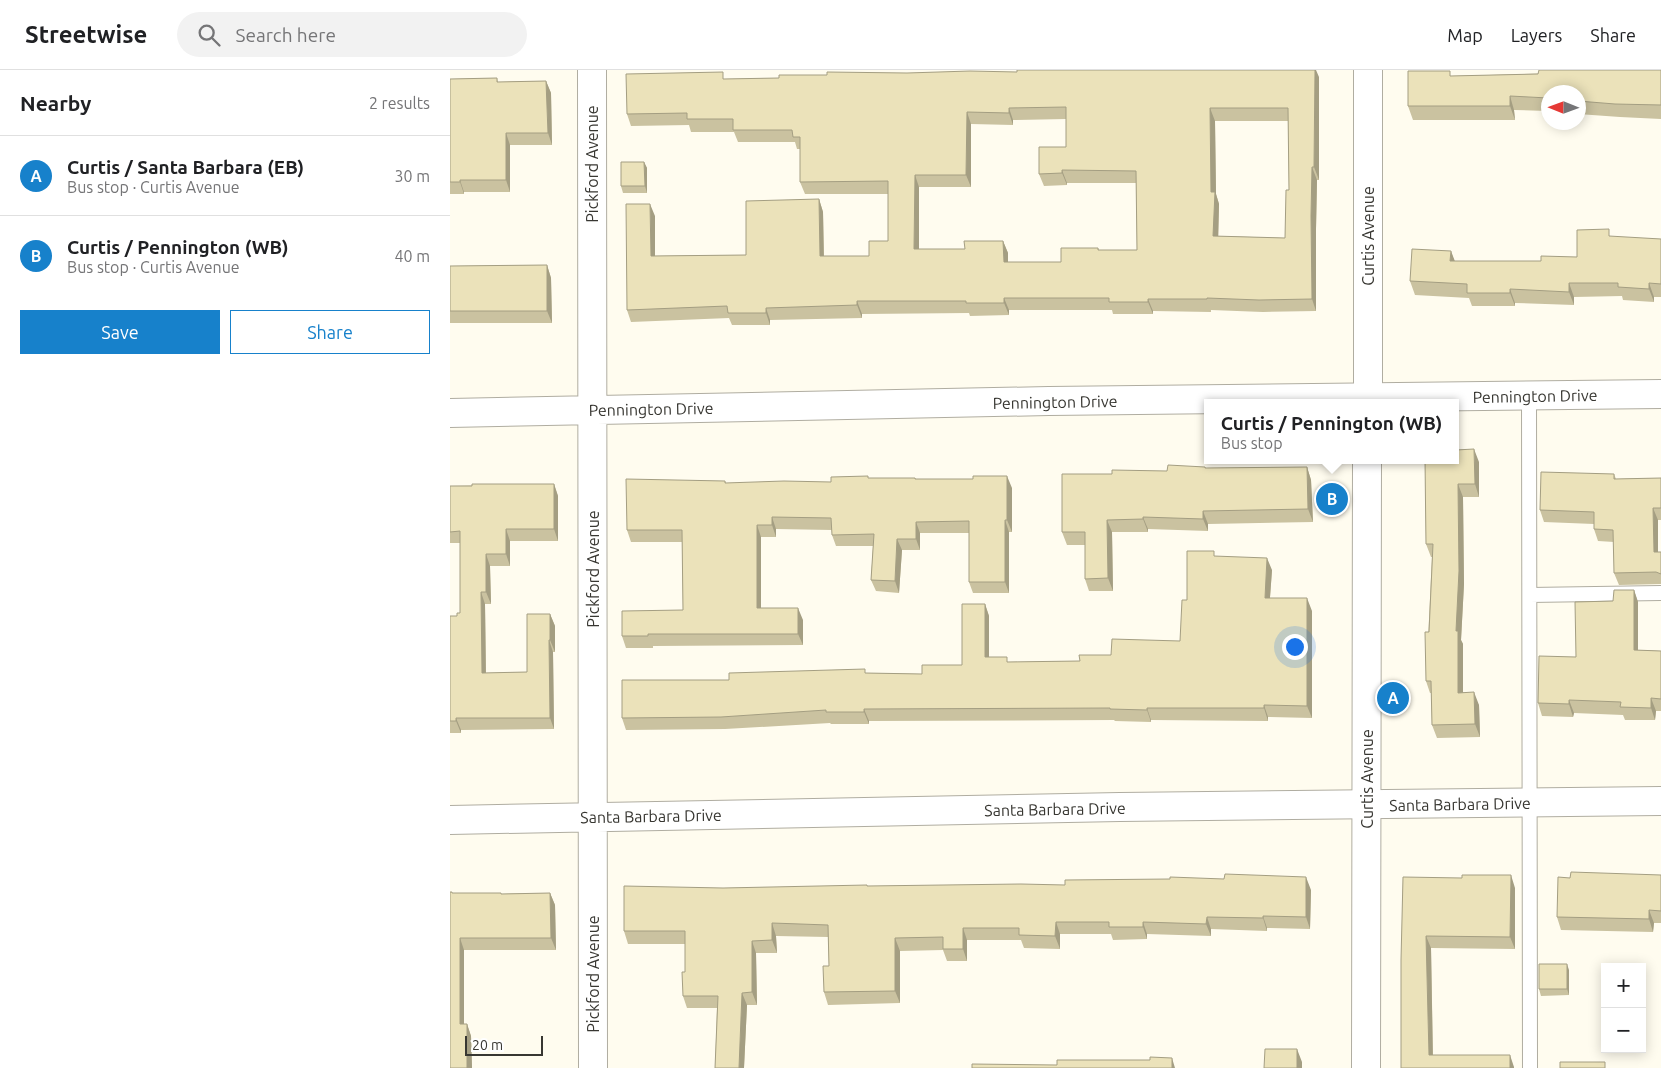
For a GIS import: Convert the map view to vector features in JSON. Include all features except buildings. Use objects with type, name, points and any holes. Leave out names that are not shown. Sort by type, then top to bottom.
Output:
[{"type":"street","name":"Pickford Avenue","points":[[592,70],[594,1068]]},
{"type":"street","name":"Curtis Avenue","points":[[1368,70],[1368,399]]},
{"type":"street","name":"Pennington Drive","points":[[1432,399],[1661,394]]},
{"type":"street","name":"Pennington Drive","points":[[450,413],[1039,402],[1204,401]]},
{"type":"street","name":"Curtis Avenue","points":[[1366,1068],[1367,464]]},
{"type":"street","name":"Santa Barbara Drive","points":[[450,820],[1110,808],[1661,801]]},
{"type":"lane","points":[[1529,396],[1530,1068]]},
{"type":"lane","points":[[1530,595],[1661,593]]},
{"type":"place","name":"Curtis / Pennington (WB)","points":[[1332,499]]},
{"type":"place","name":"Curtis / Santa Barbara (EB)","points":[[1393,698]]}]
